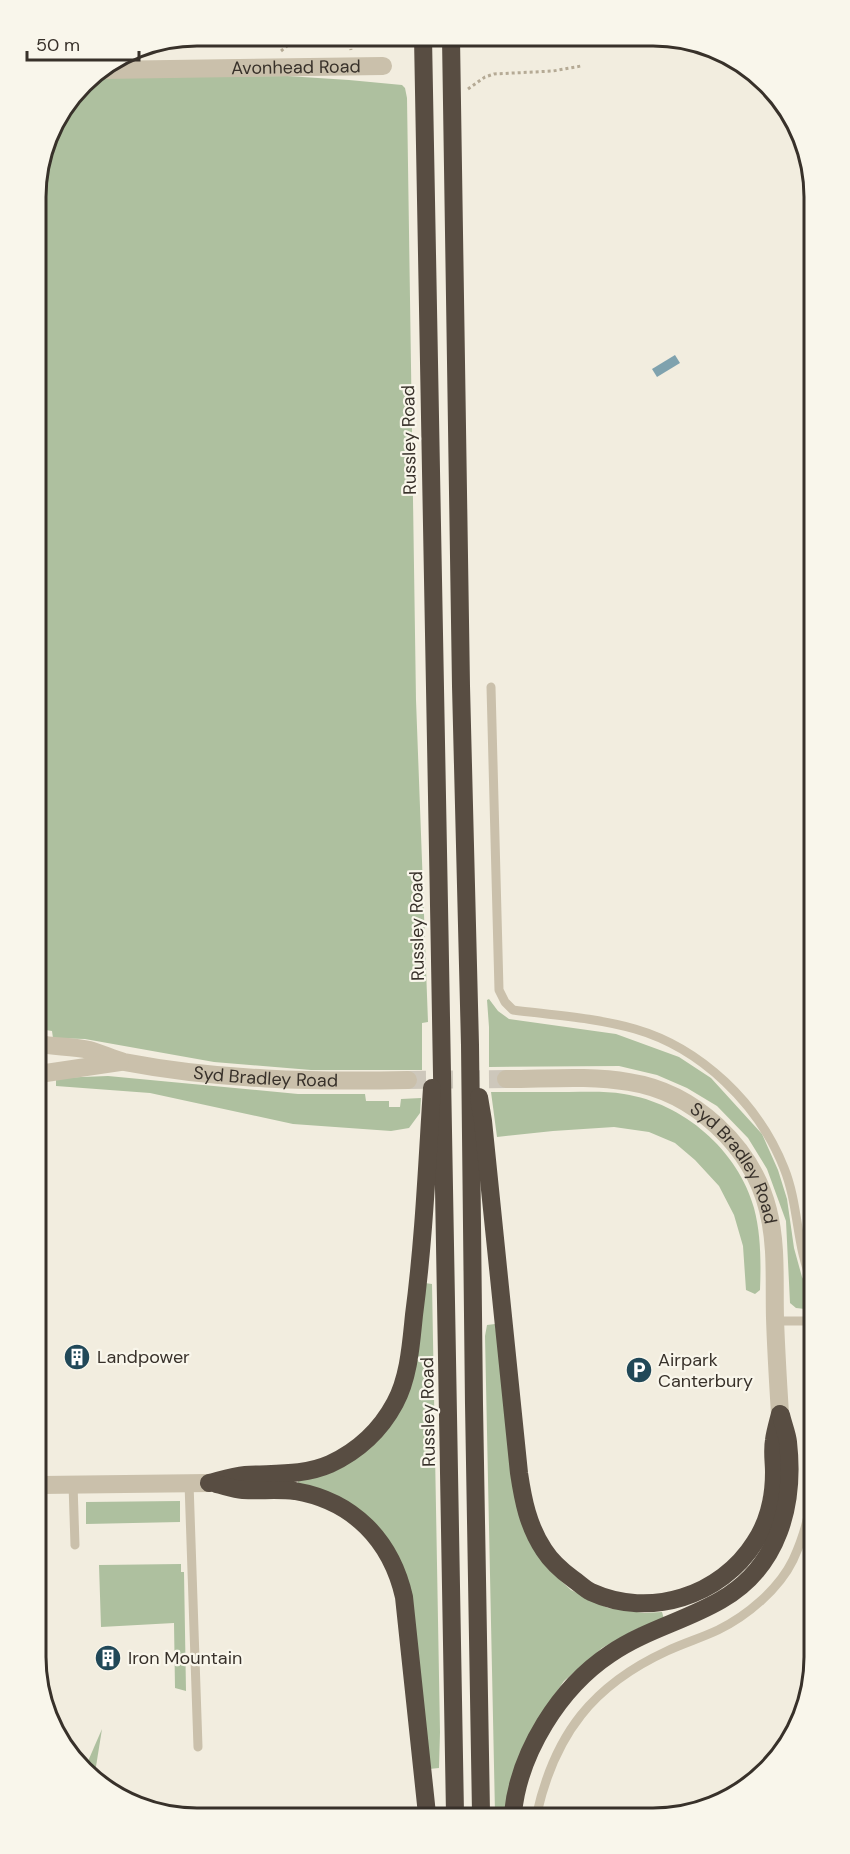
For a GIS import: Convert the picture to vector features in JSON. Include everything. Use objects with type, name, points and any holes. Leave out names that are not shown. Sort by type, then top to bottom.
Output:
[{"type":"highway","name":"Russley Road","points":[[423,46],[455,1808]]},
{"type":"highway","points":[[452,46],[481,1808]]},
{"type":"highway","points":[[209,1483],[242,1475],[302,1472],[327,1465],[351,1453],[369,1440],[385,1421],[396,1401],[410,1350],[420,1265],[427,1189],[439,984]]},
{"type":"highway","points":[[470,1045],[483,1122],[519,1473],[524,1506],[533,1532],[545,1552],[564,1572],[590,1591],[613,1599],[639,1604],[682,1599],[718,1582],[744,1557],[756,1542],[764,1525],[773,1491],[774,1440],[780,1414]]},
{"type":"highway","points":[[514,1808],[520,1773],[531,1749],[544,1725],[569,1691],[608,1655],[626,1643],[724,1599],[741,1586],[763,1562],[776,1542],[784,1522],[788,1502],[788,1440],[780,1414]]},
{"type":"highway","points":[[209,1483],[242,1490],[292,1491],[319,1496],[342,1507],[363,1523],[378,1539],[400,1579],[404,1597],[426,1808]]},
{"type":"street","name":"Avonhead Road","points":[[118,70],[383,66]]},
{"type":"street","name":"Syd Bradley Road","points":[[46,1045],[87,1049],[122,1061],[206,1073],[280,1080],[339,1082],[408,1080]]},
{"type":"street","name":"Syd Bradley Road","points":[[46,1073],[122,1061]]},
{"type":"street","name":"Syd Bradley Road","points":[[506,1079],[609,1079],[631,1082],[676,1097],[710,1119],[723,1131],[743,1156],[756,1178],[768,1209],[774,1243],[780,1414]]},
{"type":"street","points":[[46,1485],[209,1483]]},
{"type":"lane","points":[[492,687],[499,990],[505,1002],[513,1010],[636,1029],[690,1055],[722,1080],[743,1100],[760,1123],[784,1166],[796,1212],[803,1258]]},
{"type":"lane","points":[[775,1321],[803,1321]]},
{"type":"lane","points":[[189,1483],[198,1747]]},
{"type":"lane","points":[[73,1484],[75,1545]]},
{"type":"lane","points":[[538,1808],[541,1793],[560,1745],[594,1700],[620,1677],[642,1664],[668,1650],[719,1629],[741,1616],[768,1593],[778,1581],[792,1561],[803,1532]]},
{"type":"path","points":[[465,90],[494,74],[554,71],[581,66]]},
{"type":"green space","points":[[287,76],[402,85],[405,88],[407,98],[416,700],[428,1022],[422,1023],[422,1070],[311,1070],[214,1062],[85,1039],[53,1038],[52,1031],[46,1030],[47,188],[49,168],[62,131],[84,98],[106,78]]},
{"type":"green space","points":[[489,999],[498,1011],[509,1019],[616,1034],[679,1057],[711,1078],[762,1134],[778,1170],[787,1199],[794,1248],[803,1279],[803,1309],[796,1308],[790,1303],[786,1221],[767,1169],[748,1138],[717,1106],[687,1088],[657,1075],[619,1066],[489,1067],[487,1000]]},
{"type":"green space","points":[[108,1076],[298,1094],[365,1094],[366,1101],[389,1101],[389,1107],[400,1107],[401,1099],[421,1098],[420,1113],[409,1128],[391,1131],[293,1124],[150,1093],[56,1086],[56,1078]]},
{"type":"green space","points":[[491,1092],[617,1093],[646,1099],[667,1107],[687,1119],[721,1149],[735,1167],[746,1187],[758,1228],[760,1290],[755,1294],[746,1290],[743,1246],[734,1215],[719,1186],[695,1160],[675,1143],[649,1132],[614,1127],[497,1137]]},
{"type":"green space","points":[[425,1283],[432,1284],[440,1732],[439,1768],[429,1769],[389,1542],[298,1486],[298,1480],[377,1442]]},
{"type":"green space","points":[[495,1324],[529,1539],[547,1568],[571,1590],[608,1608],[644,1613],[662,1612],[664,1619],[636,1629],[602,1648],[564,1681],[541,1714],[508,1808],[495,1808],[485,1336],[487,1325]]},
{"type":"green space","points":[[180,1501],[180,1522],[86,1524],[86,1502]]},
{"type":"green space","points":[[181,1564],[181,1572],[184,1572],[186,1691],[175,1688],[174,1623],[101,1627],[99,1565]]},
{"type":"green space","points":[[102,1729],[96,1767],[88,1760]]},
{"type":"water","points":[[675,355],[680,363],[657,377],[652,369]]},
{"type":"tunnel","points":[[408,1080],[506,1079]]},
{"type":"place","name":"Landpower","points":[[77,1357]]},
{"type":"place","name":"Airpark Canterbury","points":[[639,1370]]},
{"type":"place","name":"Iron Mountain","points":[[108,1658]]}]
